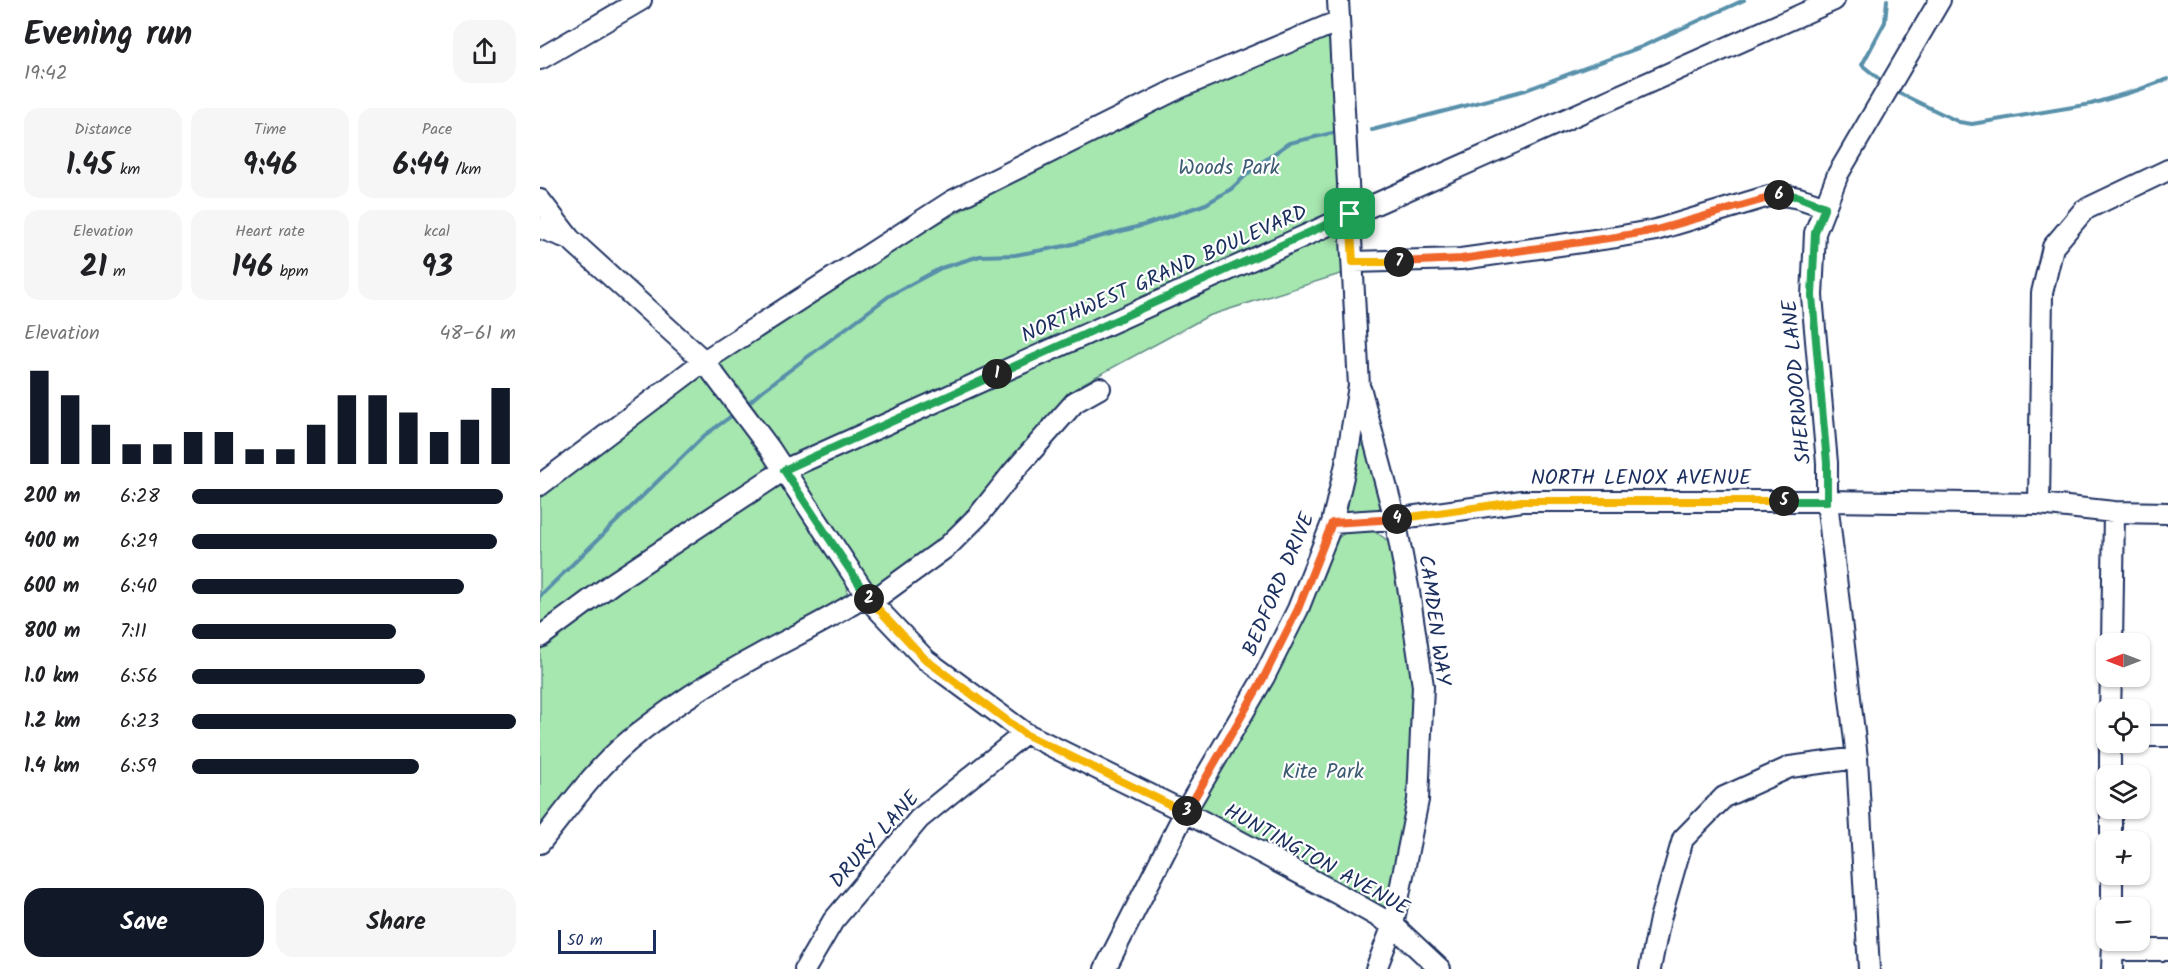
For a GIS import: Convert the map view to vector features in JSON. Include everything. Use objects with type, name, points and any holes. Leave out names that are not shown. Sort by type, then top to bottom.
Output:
[{"type":"street","points":[[540,59],[641,0]]},
{"type":"street","name":"BEDFORD DRIVE","points":[[1105,969],[1185,812],[1264,677],[1298,609],[1332,523],[1346,464],[1359,386],[1344,145],[1338,0]]},
{"type":"street","name":"NORTHWEST GRAND BOULEVARD","points":[[540,637],[613,583],[784,470],[1350,214],[1834,0]]},
{"type":"street","name":"SHERWOOD LANE","points":[[1869,969],[1857,758],[1827,501],[1827,463],[1812,296],[1815,232],[1838,174],[1940,0]]},
{"type":"street","points":[[540,485],[704,361],[952,201],[1179,88],[1339,21]]},
{"type":"street","points":[[2039,504],[2042,293],[2053,247],[2084,210],[2168,170]]},
{"type":"street","points":[[1353,262],[1461,259],[1616,237],[1656,230],[1769,196],[1784,194],[1797,196],[1825,207]]},
{"type":"street","points":[[540,200],[570,239]]},
{"type":"street","name":"HUNTINGTON AVENUE","points":[[540,228],[570,239],[704,361],[747,416],[871,602],[926,660],[1025,734],[1185,812],[1393,925],[1440,969]]},
{"type":"street","name":"CAMDEN WAY","points":[[1359,386],[1395,519],[1423,686],[1418,800],[1393,925],[1376,969]]},
{"type":"street","points":[[540,843],[579,793],[629,741],[686,698],[756,657],[838,614],[859,600],[871,602],[948,546],[979,515],[1014,471],[1075,402],[1100,388]]},
{"type":"street","name":"NORTH LENOX AVENUE","points":[[1332,523],[1395,519],[1522,501],[2039,504],[2114,512],[2168,513]]},
{"type":"street","points":[[2112,633],[2114,512]]},
{"type":"street","name":"DRURY LANE","points":[[805,969],[833,921],[919,819],[1025,734]]},
{"type":"street","points":[[2150,735],[2168,736]]},
{"type":"street","points":[[1650,969],[1660,920],[1683,839],[1715,806],[1724,797],[1790,767],[1857,758]]},
{"type":"street","points":[[2113,953],[2168,950]]},
{"type":"green space","name":"Woods Park","points":[[1325,35],[1330,37],[1342,209],[794,458],[786,456],[739,387],[719,370],[720,362],[884,255],[970,205],[1194,89]]},
{"type":"green space","points":[[1337,229],[1345,234],[1347,277],[1340,274],[1208,316],[1082,384],[1045,420],[943,539],[880,585],[868,584],[799,478],[805,469]]},
{"type":"green space","points":[[698,377],[706,377],[771,467],[764,474],[621,565],[540,626],[540,498]]},
{"type":"green space","points":[[1358,441],[1365,441],[1382,505],[1377,511],[1348,514],[1343,508]]},
{"type":"green space","points":[[781,484],[786,486],[848,582],[847,596],[843,602],[703,681],[540,834],[540,650],[591,608]]},
{"type":"green space","name":"Kite Park","points":[[1363,528],[1380,534],[1393,547],[1414,651],[1415,783],[1389,909],[1383,910],[1199,812],[1198,807],[1334,541],[1346,532]]},
{"type":"waterway","points":[[1372,130],[1526,90],[1641,47],[1744,0]]},
{"type":"waterway","points":[[1879,79],[1862,65],[1885,22],[1887,0]]},
{"type":"waterway","points":[[1897,92],[1959,122],[1972,124],[2091,104],[2168,79]]},
{"type":"waterway","points":[[745,406],[889,296],[941,268],[980,256],[1015,255],[1065,246],[1144,225],[1206,204],[1231,189],[1254,168],[1289,143],[1337,132]]},
{"type":"waterway","points":[[540,596],[705,435],[737,412]]},
{"type":"route","points":[[1784,194],[1797,196],[1825,207],[1815,232],[1812,296],[1827,463],[1827,501],[1522,501],[1395,519],[1332,523],[1298,609],[1264,677],[1185,812],[1025,734],[926,660],[871,602],[784,470],[1270,251],[1350,214],[1353,262],[1376,263],[1461,259],[1616,237],[1656,230],[1769,196],[1784,194]]}]
